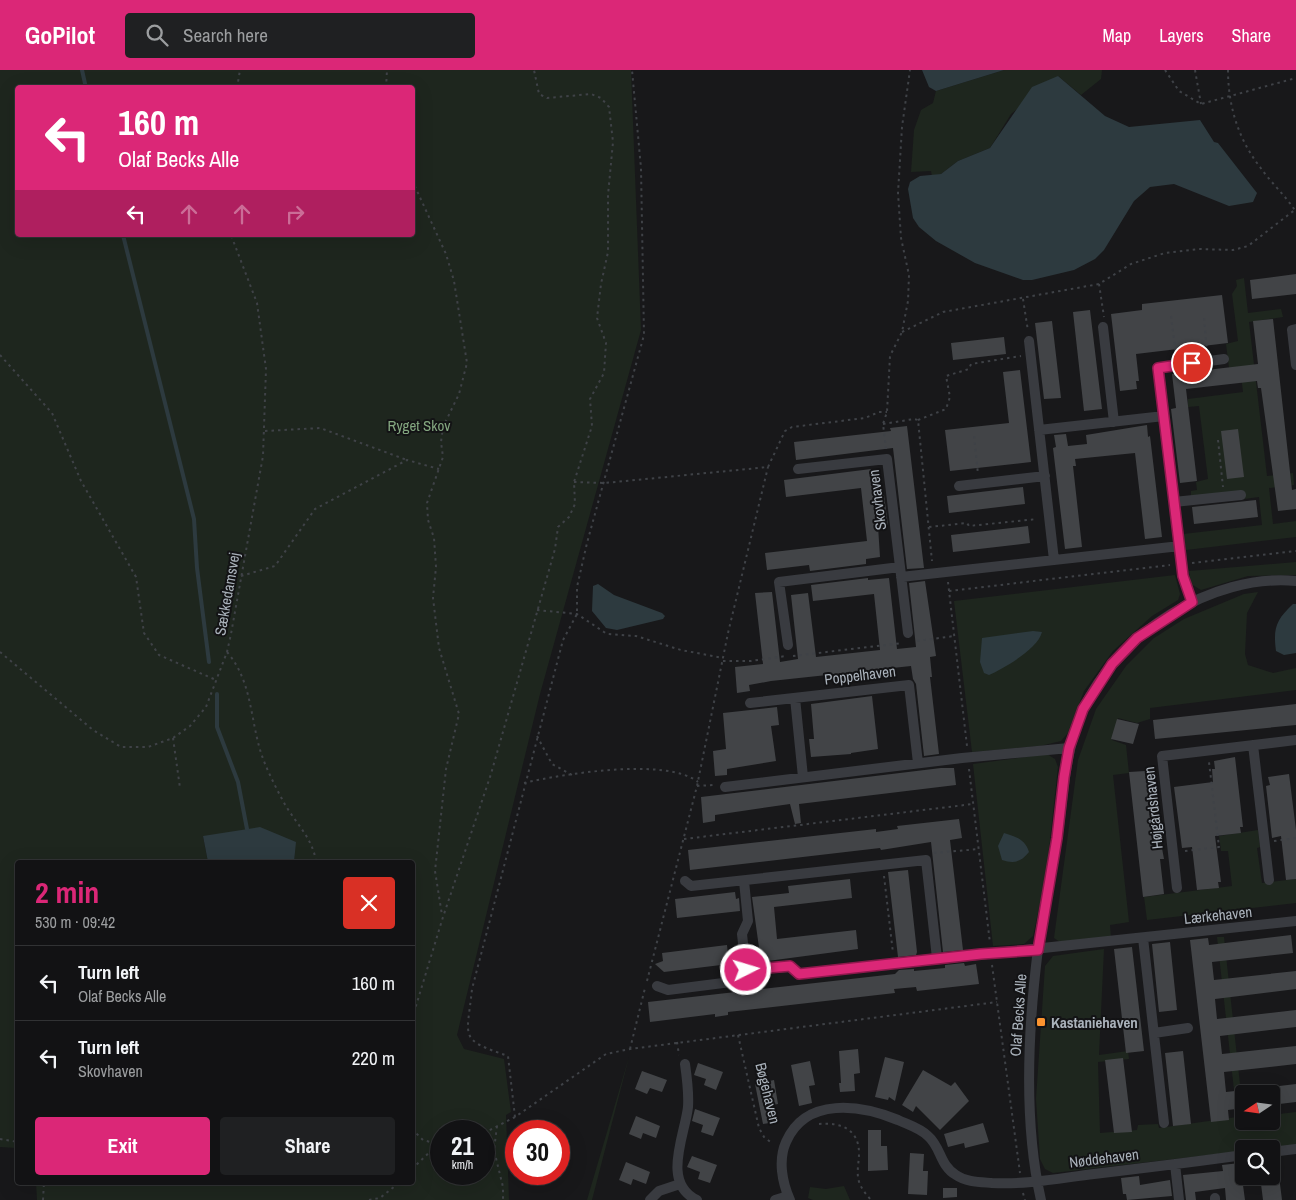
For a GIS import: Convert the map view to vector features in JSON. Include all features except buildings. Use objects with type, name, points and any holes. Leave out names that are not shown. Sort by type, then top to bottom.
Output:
[{"type":"street","points":[[1104,327],[1114,422]]},
{"type":"street","points":[[1296,329],[1292,330],[1296,365]]},
{"type":"street","points":[[1029,341],[1054,560]]},
{"type":"street","points":[[1192,602],[1186,586],[1182,564],[1158,368],[1224,359]]},
{"type":"street","points":[[1039,430],[1164,416]]},
{"type":"street","name":"Skovhaven","points":[[798,469],[887,459],[907,638]]},
{"type":"street","points":[[959,486],[1045,476]]},
{"type":"street","points":[[1174,502],[1241,495]]},
{"type":"street","points":[[788,645],[779,582],[901,572],[934,574],[1180,546]]},
{"type":"street","name":"Olaf Becks Alle","points":[[1041,1200],[1037,1181],[1029,1093],[1038,950],[1057,838],[1069,748],[1083,709],[1112,664],[1137,638],[1192,602],[1224,589],[1256,582],[1296,581]]},
{"type":"street","name":"Poppelhaven","points":[[750,703],[909,685],[918,763]]},
{"type":"street","points":[[795,698],[803,777]]},
{"type":"street","name":"Højgårdshaven","points":[[1177,888],[1162,756],[1296,740]]},
{"type":"street","points":[[1253,745],[1269,880]]},
{"type":"street","points":[[725,787],[918,763],[1069,748]]},
{"type":"street","points":[[685,881],[691,886],[926,860],[937,958]]},
{"type":"street","points":[[657,986],[668,990],[739,981],[746,970],[742,934],[748,921],[744,881]]},
{"type":"street","name":"Lærkehaven","points":[[1038,950],[1296,921]]},
{"type":"street","points":[[1143,938],[1164,1123]]},
{"type":"street","points":[[746,970],[790,966],[799,974],[937,958],[1038,950]]},
{"type":"street","points":[[1154,1032],[1188,1028]]},
{"type":"street","points":[[685,1064],[689,1090],[677,1173],[680,1184],[697,1200]]},
{"type":"street","name":"Bøgehaven","points":[[775,1200],[789,1198],[781,1162],[790,1133],[800,1122],[813,1113],[830,1108],[849,1107],[886,1115],[919,1128],[930,1137],[942,1161],[957,1176],[969,1181],[994,1183],[1037,1181]]},
{"type":"street","points":[[1280,1151],[1296,1149]]},
{"type":"street","name":"Nøddehaven","points":[[1037,1181],[1235,1157]]},
{"type":"street","points":[[1175,1164],[1179,1200]]},
{"type":"street","points":[[650,1200],[659,1192],[680,1184]]},
{"type":"path","points":[[238,85],[240,70]]},
{"type":"path","points":[[386,85],[388,70]]},
{"type":"path","points":[[415,1009],[443,917],[491,774],[558,527],[569,517],[575,504],[574,482],[592,426],[590,399],[604,373],[606,343],[597,318],[601,284],[608,252],[608,195],[613,142],[608,107],[601,98],[591,94],[548,98],[540,94],[534,70]]},
{"type":"path","points":[[515,1117],[508,1056],[477,1045],[470,1038],[468,1031],[472,989],[562,640],[577,614],[577,587],[587,543],[605,483],[644,335],[641,168],[632,70]]},
{"type":"path","points":[[887,459],[883,424],[887,412],[890,356],[902,332],[908,300],[909,275],[901,238],[898,193],[902,127],[910,70]]},
{"type":"path","points":[[1166,70],[1179,91],[1201,104],[1296,78]]},
{"type":"path","points":[[1195,70],[1201,104]]},
{"type":"path","points":[[902,332],[943,312],[1099,284],[1131,264],[1165,253],[1199,249],[1233,250],[1248,246],[1295,210],[1247,149],[1240,136],[1230,97],[1228,70]]},
{"type":"path","points":[[415,187],[446,254],[454,281],[467,363],[459,394],[443,427],[440,442],[443,457],[427,503],[428,520],[434,538],[436,567],[433,598],[439,648],[459,714],[446,769],[435,871],[443,917]]},
{"type":"path","name":"Sækkedamsvej","points":[[0,652],[93,730],[120,747],[148,747],[173,738],[190,726],[206,707],[227,652],[263,456],[266,369],[257,303],[232,237]]},
{"type":"path","points":[[1099,284],[1104,327]]},
{"type":"path","points":[[1023,298],[1029,341]]},
{"type":"path","points":[[1171,316],[1177,365]]},
{"type":"path","points":[[1204,318],[1208,361]]},
{"type":"path","points":[[883,424],[918,420],[946,409],[950,396],[946,376],[950,373],[969,369],[971,364],[1030,354]]},
{"type":"path","points":[[0,355],[52,413],[82,481],[136,577],[144,633],[159,655],[216,680]]},
{"type":"path","points":[[630,1049],[698,782],[723,660],[768,467],[778,442],[785,431],[792,427],[865,418],[879,412],[887,412]]},
{"type":"path","points":[[918,420],[934,574]]},
{"type":"path","points":[[264,431],[320,428],[407,460],[439,469]]},
{"type":"path","points":[[974,436],[980,484]]},
{"type":"path","points":[[1218,440],[1224,497]]},
{"type":"path","points":[[241,576],[274,566],[315,509],[407,460]]},
{"type":"path","points":[[574,482],[605,483],[768,467]]},
{"type":"path","points":[[928,527],[967,523],[970,526],[1049,517]]},
{"type":"path","points":[[949,591],[1296,551]]},
{"type":"path","points":[[946,572],[997,1002],[1025,1200]]},
{"type":"path","points":[[537,610],[577,614],[608,634],[636,636],[723,660],[752,660],[907,638]]},
{"type":"path","points":[[916,641],[954,636]]},
{"type":"path","points":[[227,652],[238,665],[250,699],[261,752],[282,800],[314,849],[316,860]]},
{"type":"path","points":[[537,736],[552,764],[572,775]]},
{"type":"path","points":[[173,738],[180,788]]},
{"type":"path","points":[[1173,852],[1219,847],[1207,751]]},
{"type":"path","points":[[524,783],[572,775],[660,769],[688,776],[698,782]]},
{"type":"path","points":[[697,786],[716,784],[725,787]]},
{"type":"path","points":[[684,839],[973,804]]},
{"type":"path","points":[[1264,842],[1296,838]]},
{"type":"path","points":[[926,860],[932,854],[979,849]]},
{"type":"path","points":[[883,865],[894,963]]},
{"type":"path","points":[[504,1200],[504,1187],[494,1150],[497,1126],[515,1117],[606,1054],[630,1049],[997,1002]]},
{"type":"path","name":"Bøgehaven","points":[[738,1035],[759,1128],[770,1142],[784,1148]]},
{"type":"path","points":[[812,1127],[832,1123],[845,1126],[855,1136],[859,1151],[858,1177],[862,1190],[871,1200]]},
{"type":"path","points":[[415,1132],[423,1140],[430,1142]]},
{"type":"path","points":[[0,1139],[15,1142]]},
{"type":"path","points":[[415,1166],[430,1152]]},
{"type":"path","points":[[43,1200],[44,1185]]},
{"type":"path","points":[[369,1200],[380,1198],[396,1185]]},
{"type":"green space","name":"Ryget Skov","points":[[0,70],[631,70],[641,330],[540,694],[457,1035],[464,1049],[504,1059],[511,1112],[506,1115],[505,1120],[505,1185],[508,1185],[509,1200],[37,1200],[36,1185],[415,1185],[415,860],[294,860],[295,842],[203,836],[208,860],[15,860],[15,1148],[0,1147]]},
{"type":"green space","points":[[1004,70],[1102,70],[1101,79],[1081,95],[1058,76],[1011,114],[990,148],[958,161],[941,174],[932,176],[931,171],[911,172],[914,130],[921,110],[933,103],[936,91]]},
{"type":"green space","points":[[1244,278],[1248,313],[1281,309],[1283,317],[1249,322],[1267,476],[1293,473],[1294,485],[1269,488],[1273,524],[1296,521],[1296,537],[1186,550],[1183,534],[1262,525],[1259,497],[1244,499],[1243,492],[1191,497],[1191,491],[1197,490],[1196,482],[1208,479],[1199,406],[1188,407],[1188,399],[1243,392],[1240,367],[1229,368],[1226,344],[1238,341],[1232,294],[1237,286],[1236,280]]},
{"type":"green space","points":[[1296,562],[1296,575],[1248,576],[1201,590],[1191,584],[1189,571]]},
{"type":"green space","points":[[1175,575],[1180,594],[1178,600],[1152,616],[1113,651],[1084,691],[1068,733],[1061,741],[1040,746],[972,752],[954,601]]},
{"type":"green space","points":[[1258,592],[1247,613],[1245,654],[1248,665],[1273,673],[1296,668],[1296,690],[1150,708],[1150,719],[1137,723],[1118,718],[1112,740],[1126,745],[1129,773],[1113,775],[1129,922],[1110,925],[1111,938],[1060,942],[1054,938],[1078,760],[1096,709],[1126,666],[1154,638],[1184,619],[1244,594]]},
{"type":"green space","points":[[1047,754],[1055,759],[1058,767],[1046,877],[1033,936],[1024,944],[993,946],[973,764]]},
{"type":"green space","points":[[1258,830],[1260,847],[1257,848],[1262,883],[1296,879],[1296,903],[1147,920],[1144,897],[1232,886],[1228,851],[1221,851],[1219,836]]},
{"type":"green space","points":[[1217,937],[1224,937],[1240,1085],[1235,1085],[1235,1099]]},
{"type":"green space","points":[[1104,949],[1099,1055],[1128,1051],[1129,1059],[1098,1062],[1100,1133],[1137,1130],[1138,1125],[1158,1124],[1159,1128],[1235,1117],[1235,1130],[1280,1130],[1280,1114],[1296,1112],[1296,1145],[1280,1146],[1280,1140],[1235,1140],[1235,1152],[1053,1173],[1045,1169],[1040,1159],[1036,1099],[1045,966],[1053,956]]},
{"type":"green space","points":[[629,1057],[592,1200],[587,1200]]},
{"type":"green space","points":[[844,1186],[850,1200],[813,1200],[808,1198],[810,1187],[826,1189]]},
{"type":"shaded area","points":[[922,70],[1004,70],[936,91],[929,87]]},
{"type":"shaded area","points":[[1058,76],[1105,116],[1129,127],[1200,120],[1214,142],[1218,143],[1257,193],[1253,202],[1229,206],[1174,184],[1150,187],[1134,201],[1104,250],[1095,259],[1074,270],[1032,280],[1023,280],[975,263],[936,241],[919,227],[913,218],[908,189],[910,182],[920,176],[941,174],[958,161],[990,148],[1032,87]]},
{"type":"shaded area","points":[[598,584],[614,595],[662,613],[665,616],[663,619],[617,630],[606,628],[592,611],[593,586]]},
{"type":"shaded area","points":[[1293,604],[1296,604],[1296,653],[1284,655],[1276,651],[1276,630],[1279,620]]},
{"type":"shaded area","points":[[1033,631],[1042,632],[1034,645],[1027,651],[995,672],[989,675],[984,673],[980,662],[982,638]]},
{"type":"shaded area","points":[[260,827],[296,842],[294,860],[208,860],[203,836]]},
{"type":"shaded area","points":[[1004,833],[1016,837],[1025,844],[1029,852],[1023,858],[1014,862],[1002,860],[998,846]]},
{"type":"waterway","points":[[82,70],[85,85]]},
{"type":"waterway","points":[[124,237],[194,519],[197,568],[209,662]]},
{"type":"waterway","points":[[217,694],[217,727],[238,782],[247,829]]},
{"type":"place","name":"Kastaniehaven","points":[[1041,1022]]},
{"type":"route","points":[[746,970],[790,966],[799,974],[981,954],[1038,950],[1057,838],[1069,748],[1083,709],[1112,664],[1137,638],[1162,619],[1192,602],[1183,576],[1158,368],[1192,363]]}]
